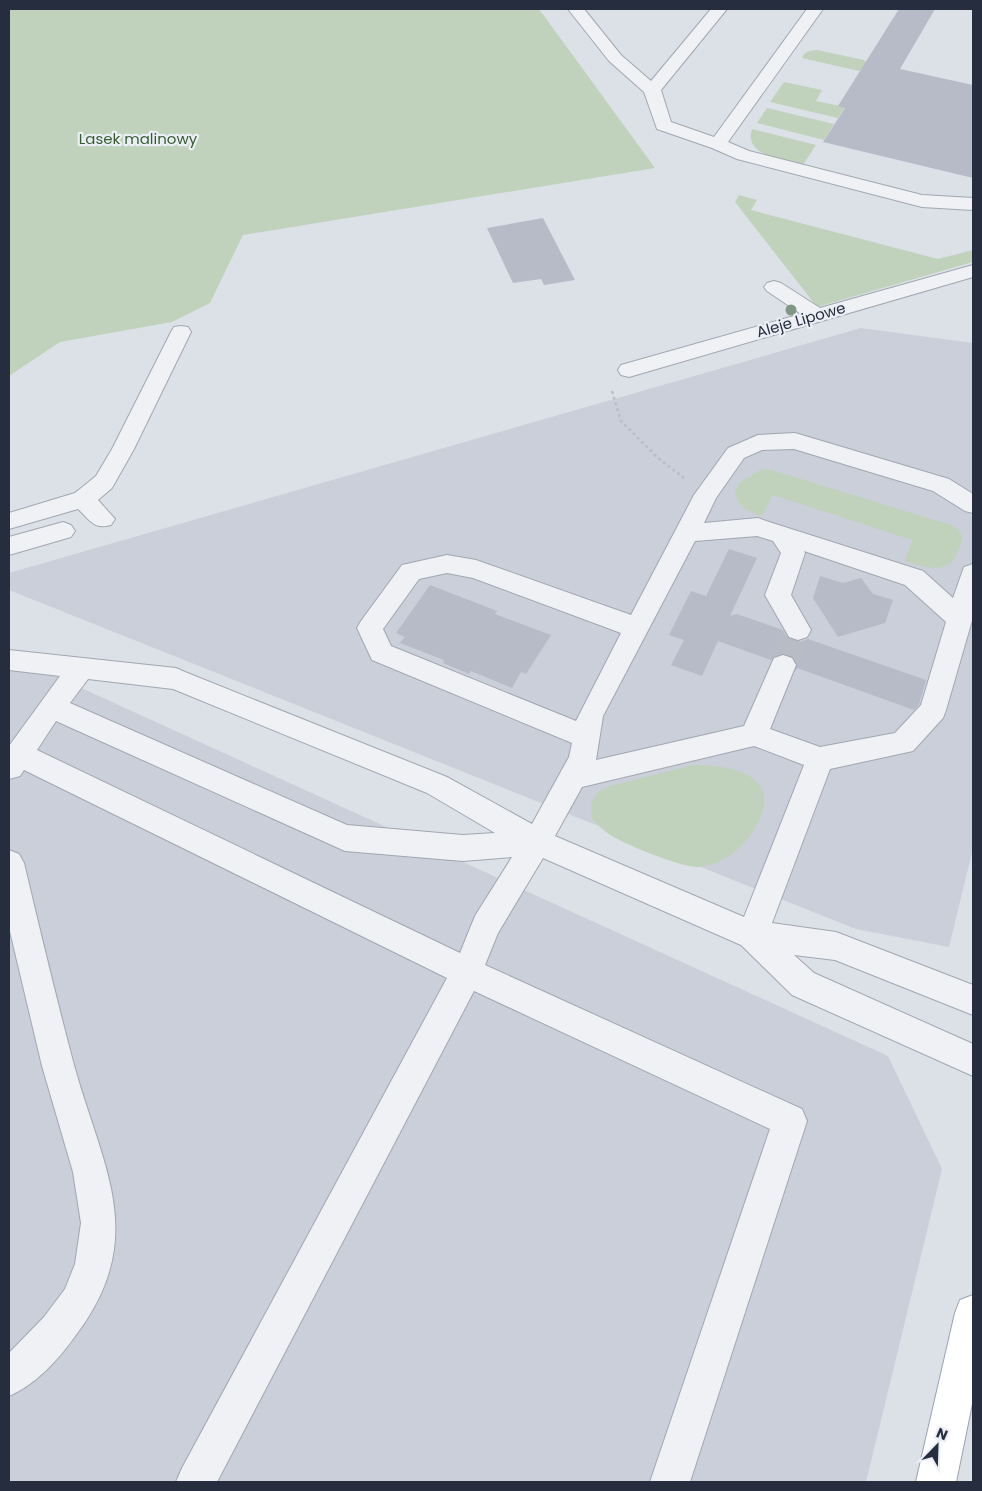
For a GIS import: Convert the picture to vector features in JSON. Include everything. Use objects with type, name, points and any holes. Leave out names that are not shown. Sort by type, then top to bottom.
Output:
[{"type":"main road","points":[[936,1482],[973,1313]]},
{"type":"street","points":[[576,9],[615,58],[652,90],[663,125],[718,144],[742,156],[922,201],[973,204]]},
{"type":"street","points":[[652,90],[719,9]]},
{"type":"street","points":[[718,144],[815,9]]},
{"type":"street","name":"Aleje Lipowe","points":[[630,370],[973,271]]},
{"type":"street","points":[[782,325],[774,287],[816,315]]},
{"type":"street","points":[[9,521],[83,499],[104,482],[124,449],[181,332]]},
{"type":"street","points":[[196,1482],[467,972],[486,926],[537,842],[583,758],[590,716],[706,495],[736,453],[758,443],[795,441],[942,485],[973,505]]},
{"type":"street","points":[[83,499],[103,520]]},
{"type":"street","points":[[687,534],[758,527],[914,578],[960,619]]},
{"type":"street","points":[[9,546],[63,531]]},
{"type":"street","points":[[782,535],[793,553],[778,595],[798,630]]},
{"type":"street","points":[[587,736],[381,652],[370,628],[410,571],[447,564],[476,569],[637,628]]},
{"type":"street","points":[[573,777],[754,735],[820,759],[903,743],[933,710],[973,573]]},
{"type":"street","points":[[9,660],[176,679],[437,785],[537,842],[752,935],[836,946],[973,1000]]},
{"type":"street","points":[[754,735],[783,665]]},
{"type":"street","points":[[82,667],[51,707],[13,762],[790,1122],[670,1482]]},
{"type":"street","points":[[51,707],[345,838],[463,848],[537,842]]},
{"type":"street","points":[[752,935],[820,759]]},
{"type":"street","points":[[9,864],[58,1066],[99,1209],[97,1246],[91,1273],[72,1311],[51,1339],[9,1377]]},
{"type":"street","points":[[752,935],[803,984],[973,1060]]},
{"type":"path","points":[[610,385],[621,422],[658,458],[706,495]]},
{"type":"shaded area","points":[[861,328],[973,343],[973,848],[949,947],[856,929],[9,590],[9,573]]},
{"type":"shaded area","points":[[9,655],[888,1056],[942,1169],[866,1482],[9,1482]]},
{"type":"green space","name":"Lasek malinowy","points":[[9,9],[539,9],[655,168],[243,235],[210,303],[172,322],[60,342],[9,376]]},
{"type":"green space","points":[[817,50],[866,62],[863,69],[859,71],[802,58],[804,54]]},
{"type":"green space","points":[[784,82],[822,90],[816,101],[845,107],[838,118],[770,102]]},
{"type":"green space","points":[[767,108],[834,124],[824,140],[757,123]]},
{"type":"green space","points":[[752,129],[816,145],[803,165],[776,159],[759,151],[754,145],[751,138]]},
{"type":"green space","points":[[739,195],[757,200],[751,210],[938,259],[973,250],[973,262],[817,307],[735,202]]},
{"type":"green space","points":[[762,469],[772,470],[951,525],[959,530],[962,537],[959,549],[949,564],[935,568],[926,567],[905,561],[912,540],[773,495],[762,516],[752,512],[742,506],[735,493],[739,483]]},
{"type":"green space","points":[[693,765],[739,771],[751,777],[760,785],[764,796],[763,810],[755,828],[738,849],[724,859],[707,866],[698,867],[680,864],[619,840],[592,819],[592,802],[596,795],[604,789]]},
{"type":"building","points":[[899,9],[935,9],[900,69],[973,85],[973,178],[823,142],[845,108],[838,106]]},
{"type":"building","points":[[543,218],[575,280],[544,285],[541,279],[513,283],[487,228]]},
{"type":"building","points":[[729,549],[757,558],[730,616],[737,614],[783,630],[788,639],[799,642],[808,639],[926,680],[919,704],[914,710],[797,668],[798,664],[794,657],[784,653],[773,656],[771,660],[718,641],[702,676],[671,665],[684,640],[669,635],[691,591],[706,596]]},
{"type":"building","points":[[820,576],[843,583],[861,578],[873,594],[893,600],[885,623],[838,637],[813,598]]},
{"type":"building","points":[[430,585],[497,611],[495,614],[551,635],[526,674],[521,672],[512,688],[471,671],[469,674],[443,663],[444,660],[400,643],[405,637],[396,633]]},
{"type":"tunnel","points":[[783,665],[798,630]]}]
